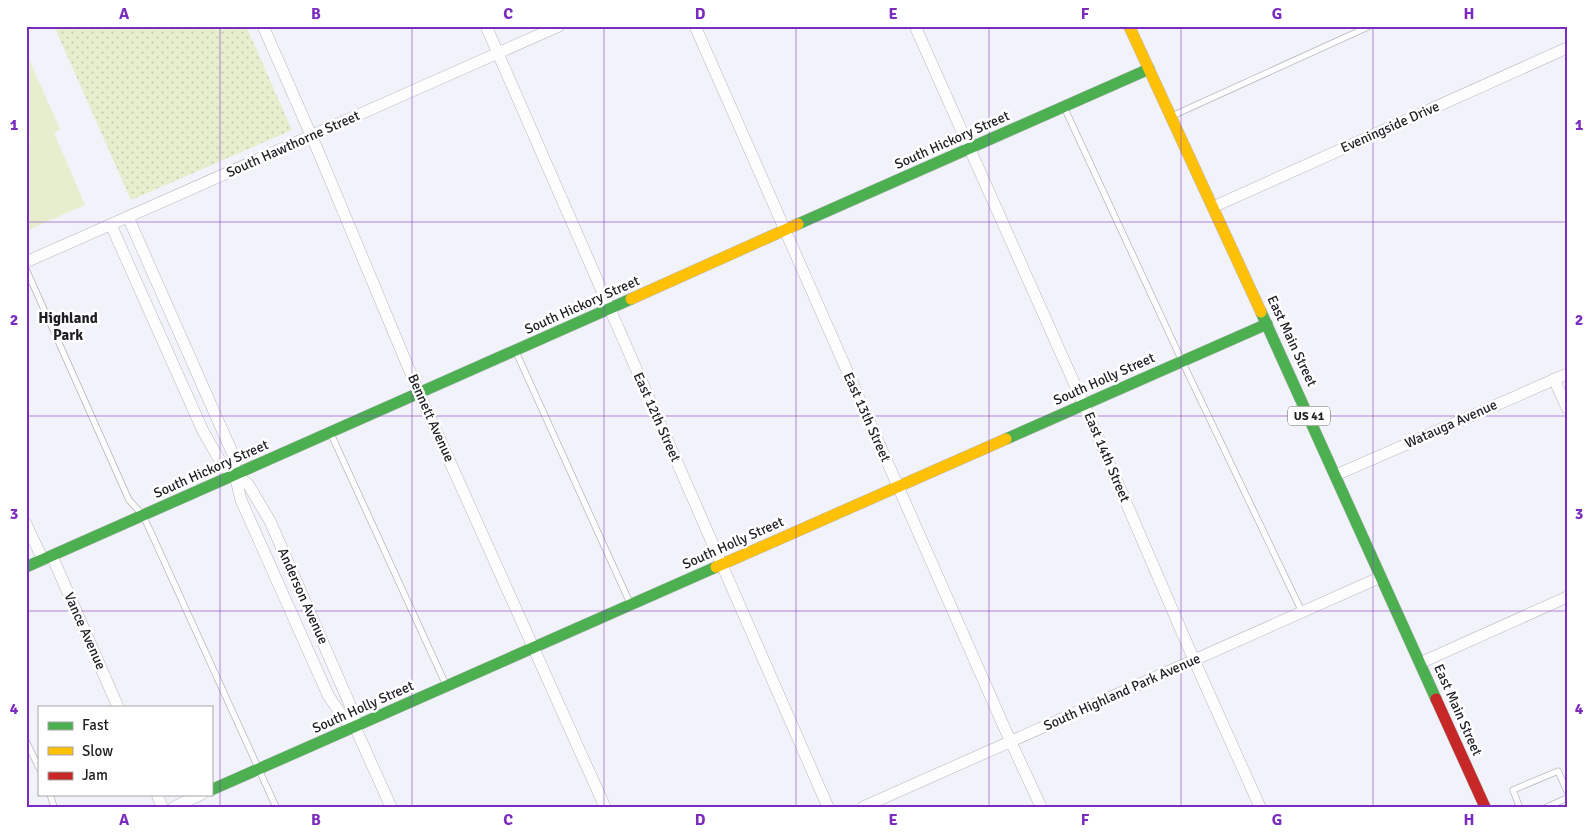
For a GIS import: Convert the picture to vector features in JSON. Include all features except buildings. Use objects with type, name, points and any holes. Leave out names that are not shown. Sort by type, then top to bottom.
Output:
[{"type":"street","name":"Bennett Avenue","points":[[263,26],[312,136],[419,393],[606,807]]},
{"type":"street","name":"East 12th Street","points":[[486,26],[828,807]]},
{"type":"street","name":"South Hawthorne Street","points":[[26,262],[559,26]]},
{"type":"street","name":"East 13th Street","points":[[695,26],[1010,741],[1041,807]]},
{"type":"street","name":"East 14th Street","points":[[915,26],[1260,807]]},
{"type":"street","name":"East Main Street","points":[[1131,27],[1170,117],[1336,475],[1485,807]]},
{"type":"street","name":"Eveningside Drive","points":[[1212,207],[1567,48]]},
{"type":"street","name":"South Hickory Street","points":[[26,567],[1149,69]]},
{"type":"street","name":"Anderson Avenue","points":[[128,217],[235,459],[235,474],[241,500],[328,695],[344,719],[355,726]]},
{"type":"street","name":"Anderson Avenue","points":[[111,225],[204,431],[223,466],[248,484],[270,521],[354,714],[355,726],[391,807]]},
{"type":"street","name":"South Holly Street","points":[[212,790],[1267,324]]},
{"type":"street","name":"Watauga Avenue","points":[[1336,475],[1567,374]]},
{"type":"street","points":[[1554,380],[1567,408]]},
{"type":"street","name":"Vance Avenue","points":[[26,524],[47,558],[118,706]]},
{"type":"street","name":"South Highland Park Avenue","points":[[862,807],[1381,576]]},
{"type":"street","points":[[1420,663],[1567,597]]},
{"type":"street","points":[[174,807],[198,796]]},
{"type":"lane","points":[[1170,117],[1370,26]]},
{"type":"lane","points":[[1064,107],[1182,361],[1302,612]]},
{"type":"lane","points":[[26,268],[130,500],[143,515],[276,807]]},
{"type":"lane","points":[[516,350],[631,605]]},
{"type":"lane","points":[[330,432],[446,686]]},
{"type":"lane","points":[[26,741],[38,766]]},
{"type":"lane","points":[[1519,806],[1513,790],[1558,771],[1567,791]]},
{"type":"lane","points":[[1547,807],[1567,798]]},
{"type":"green space","points":[[54,26],[246,26],[292,130],[131,200]]},
{"type":"green space","points":[[26,53],[60,129],[54,133],[85,205],[26,231],[26,144],[30,143],[26,134]]},
{"type":"traffic: fast","points":[[798,224],[1149,69]]},
{"type":"traffic: fast","points":[[26,567],[631,299]]},
{"type":"traffic: fast","points":[[1261,312],[1436,699]]},
{"type":"traffic: fast","points":[[1006,439],[1267,324]]},
{"type":"traffic: fast","points":[[212,790],[716,567]]},
{"type":"traffic: slow","points":[[1129,26],[1261,312]]},
{"type":"traffic: slow","points":[[631,299],[798,224]]},
{"type":"traffic: slow","points":[[716,567],[1006,439]]},
{"type":"traffic: jam","points":[[1436,699],[1485,807]]},
{"type":"district","name":"Highland Park","points":[[68,326]]}]
